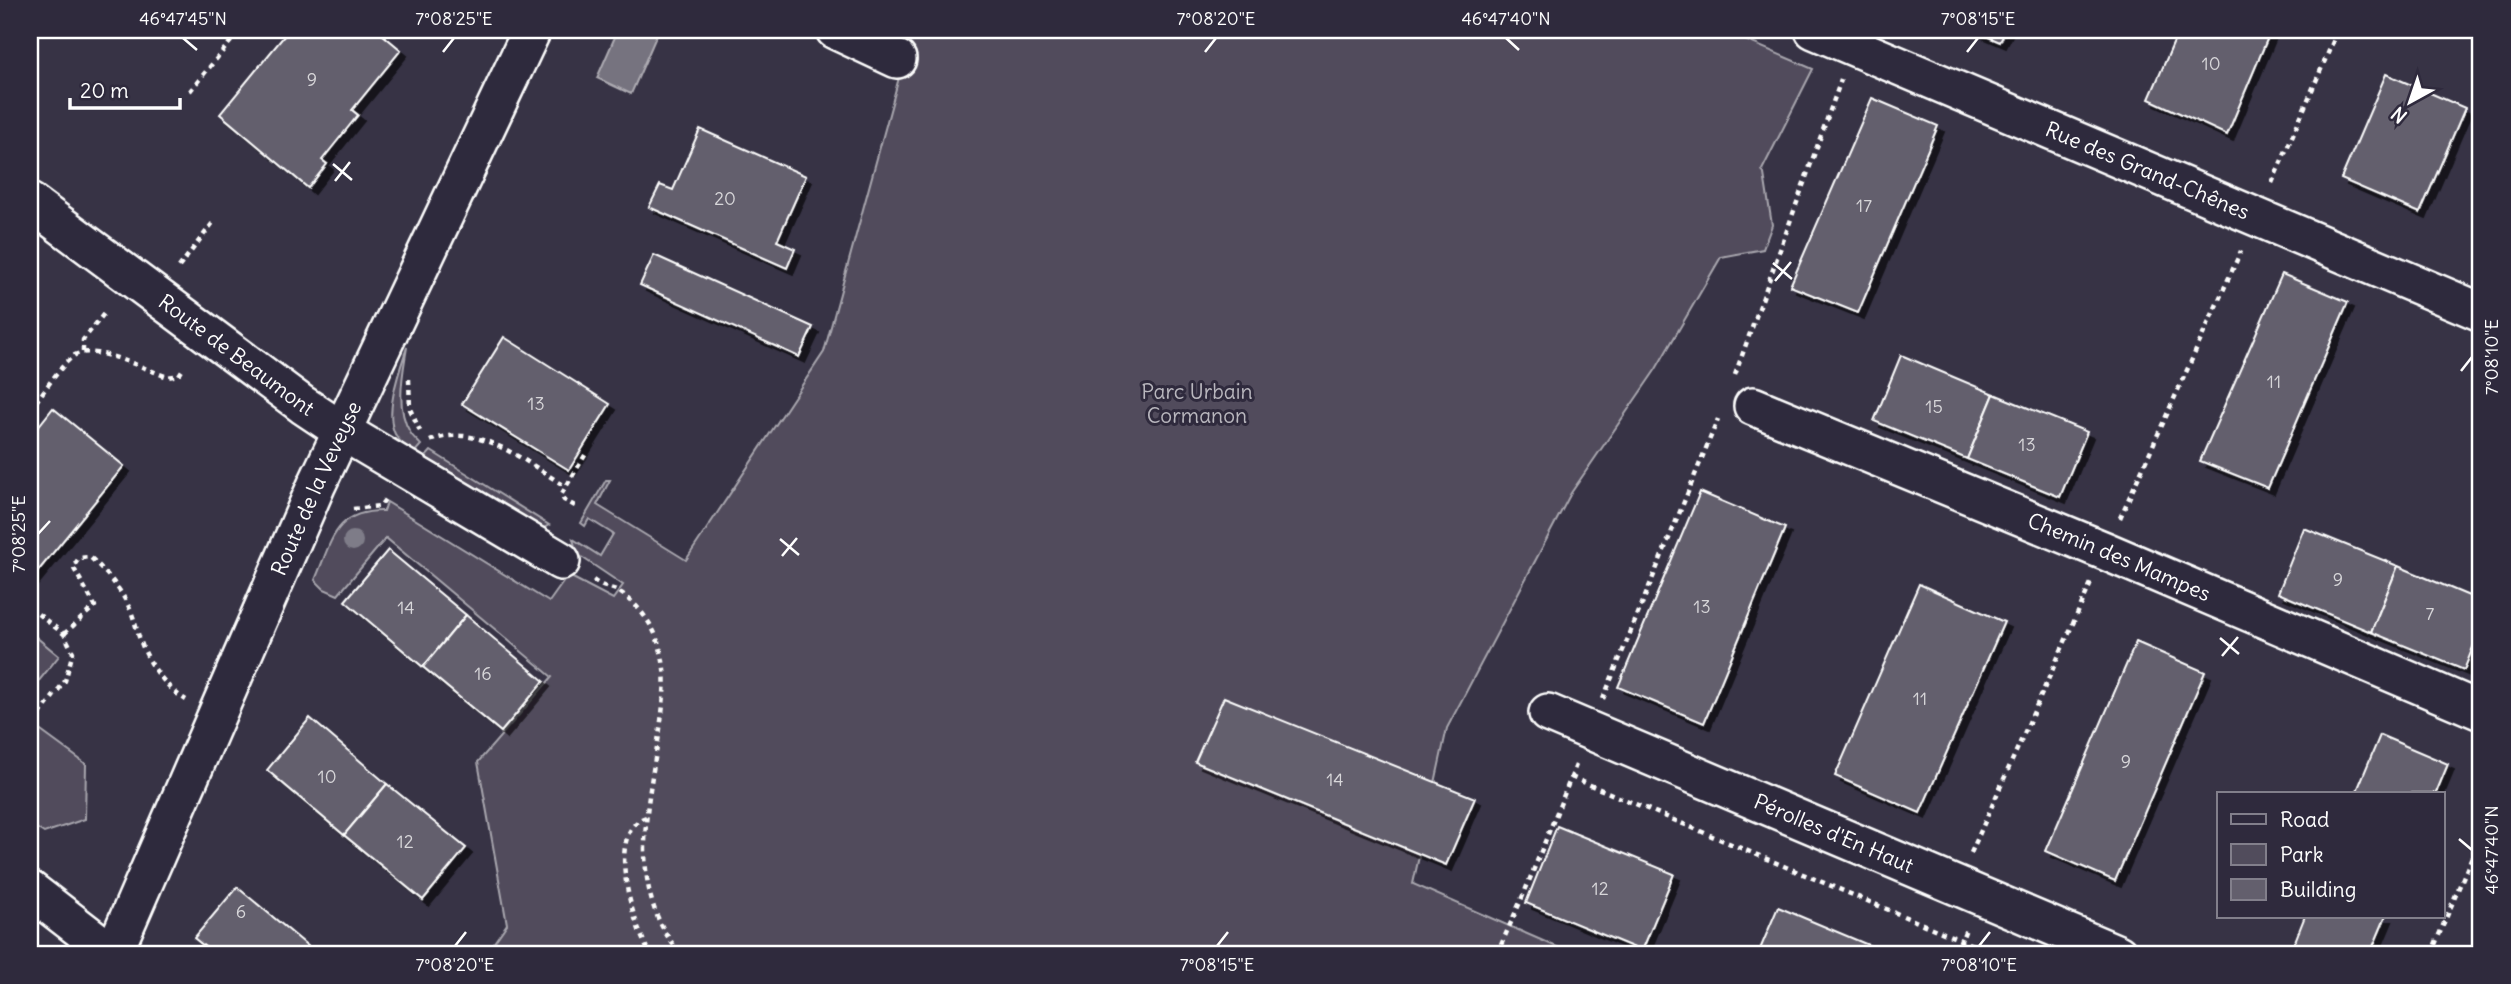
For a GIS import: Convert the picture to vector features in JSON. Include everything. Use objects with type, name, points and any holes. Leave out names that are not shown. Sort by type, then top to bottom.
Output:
[{"type":"street","name":"Route de la Veveyse","points":[[113,954],[317,484],[532,30]]},
{"type":"street","points":[[835,30],[897,59]]},
{"type":"street","name":"Rue des Grand-Chênes","points":[[1814,30],[2481,312]]},
{"type":"street","name":"Route de Beaumont","points":[[30,202],[303,405],[561,561]]},
{"type":"street","name":"Chemin des Mampes","points":[[1753,406],[2105,551],[2481,711]]},
{"type":"street","name":"Pérolles d'En Haut","points":[[1548,713],[2118,954]]},
{"type":"street","points":[[30,890],[113,954]]},
{"type":"path","points":[[190,91],[240,30]]},
{"type":"path","points":[[1956,886],[2338,30]]},
{"type":"path","points":[[179,268],[215,220]]},
{"type":"path","points":[[83,352],[83,340],[106,312]]},
{"type":"path","points":[[30,410],[72,356],[83,352],[98,353],[168,377],[179,374],[183,369]]},
{"type":"path","points":[[409,375],[410,409],[417,428],[441,448]]},
{"type":"path","points":[[575,506],[561,495],[587,452]]},
{"type":"path","points":[[551,477],[565,486]]},
{"type":"path","points":[[64,634],[95,606],[73,567],[79,558],[90,557],[114,580],[130,610],[143,647],[158,673],[178,695],[196,705]]},
{"type":"path","points":[[561,561],[589,573],[606,589],[622,593],[639,610],[657,638],[666,682],[643,835],[648,894],[667,940],[681,954]]},
{"type":"path","points":[[30,608],[64,634],[73,652],[65,681],[40,714]]},
{"type":"path","points":[[1497,954],[1590,730]]},
{"type":"path","points":[[1571,777],[1994,954]]},
{"type":"path","points":[[646,817],[634,823],[626,839],[623,859],[631,906],[650,954]]},
{"type":"path","points":[[2431,954],[2481,835]]},
{"type":"green space","name":"Parc Urbain Cormanon","points":[[912,30],[1722,30],[1813,69],[1762,170],[1772,225],[1763,249],[1721,257],[1656,369],[1571,493],[1447,728],[1413,884],[1573,954],[486,954],[507,924],[478,762],[552,677],[386,538],[338,595],[324,589],[315,580],[331,541],[345,522],[367,512],[384,511],[387,502],[549,602],[564,581],[571,577],[613,599],[623,585],[577,554],[573,539],[600,556],[613,534],[589,519],[585,526],[581,523],[606,480],[610,480],[597,505],[686,560],[824,352]]},
{"type":"green space","points":[[407,347],[401,401],[405,423],[421,445],[414,453],[403,445],[395,434],[391,414],[394,390]]},
{"type":"green space","points":[[431,451],[549,525],[540,530],[423,460]]},
{"type":"green space","points":[[30,632],[59,656],[30,692]]},
{"type":"green space","points":[[30,723],[86,764],[85,819],[44,833],[30,824]]},
{"type":"shaded area","points":[[618,30],[658,32],[631,94],[597,78]]},
{"type":"building","points":[[289,30],[377,30],[401,50],[352,110],[358,115],[322,160],[327,164],[308,188],[220,114]]},
{"type":"building","points":[[1972,30],[2006,30],[2000,42]]},
{"type":"building","points":[[2179,30],[2271,30],[2227,135],[2149,99]]},
{"type":"building","points":[[2386,74],[2465,108],[2420,213],[2341,179]]},
{"type":"building","points":[[1872,98],[1938,126],[1858,313],[1790,286]]},
{"type":"building","points":[[700,129],[806,176],[777,241],[795,249],[787,268],[649,207],[660,185],[673,190]]},
{"type":"building","points":[[654,255],[813,327],[799,357],[640,285]]},
{"type":"building","points":[[2282,274],[2348,302],[2268,488],[2200,461]]},
{"type":"building","points":[[504,337],[610,404],[569,470],[462,404]]},
{"type":"building","points":[[1901,355],[1994,394],[1967,459],[1874,421]]},
{"type":"building","points":[[1994,394],[2087,432],[2060,497],[1967,459]]},
{"type":"building","points":[[53,408],[124,466],[30,581],[30,437]]},
{"type":"building","points":[[1700,492],[1785,528],[1704,723],[1618,687]]},
{"type":"building","points":[[2304,528],[2398,566],[2371,632],[2278,593]]},
{"type":"building","points":[[388,550],[466,615],[423,667],[345,601]]},
{"type":"building","points":[[2398,566],[2481,601],[2481,627],[2464,670],[2371,632]]},
{"type":"building","points":[[1919,584],[2004,622],[1920,813],[1835,776]]},
{"type":"building","points":[[466,615],[544,681],[501,732],[423,667]]},
{"type":"building","points":[[2136,642],[2205,672],[2115,881],[2046,851]]},
{"type":"building","points":[[1224,697],[1475,798],[1446,865],[1195,762]]},
{"type":"building","points":[[310,718],[387,784],[344,835],[267,770]]},
{"type":"building","points":[[2380,735],[2448,764],[2436,792],[2356,792]]},
{"type":"building","points":[[387,784],[466,848],[423,900],[344,835]]},
{"type":"building","points":[[1557,826],[1674,874],[1642,951],[1526,903]]},
{"type":"building","points":[[237,887],[315,952],[214,954],[194,938]]},
{"type":"building","points":[[1778,907],[1885,952],[1758,954]]},
{"type":"building","points":[[2304,918],[2385,918],[2370,954],[2290,954]]}]
